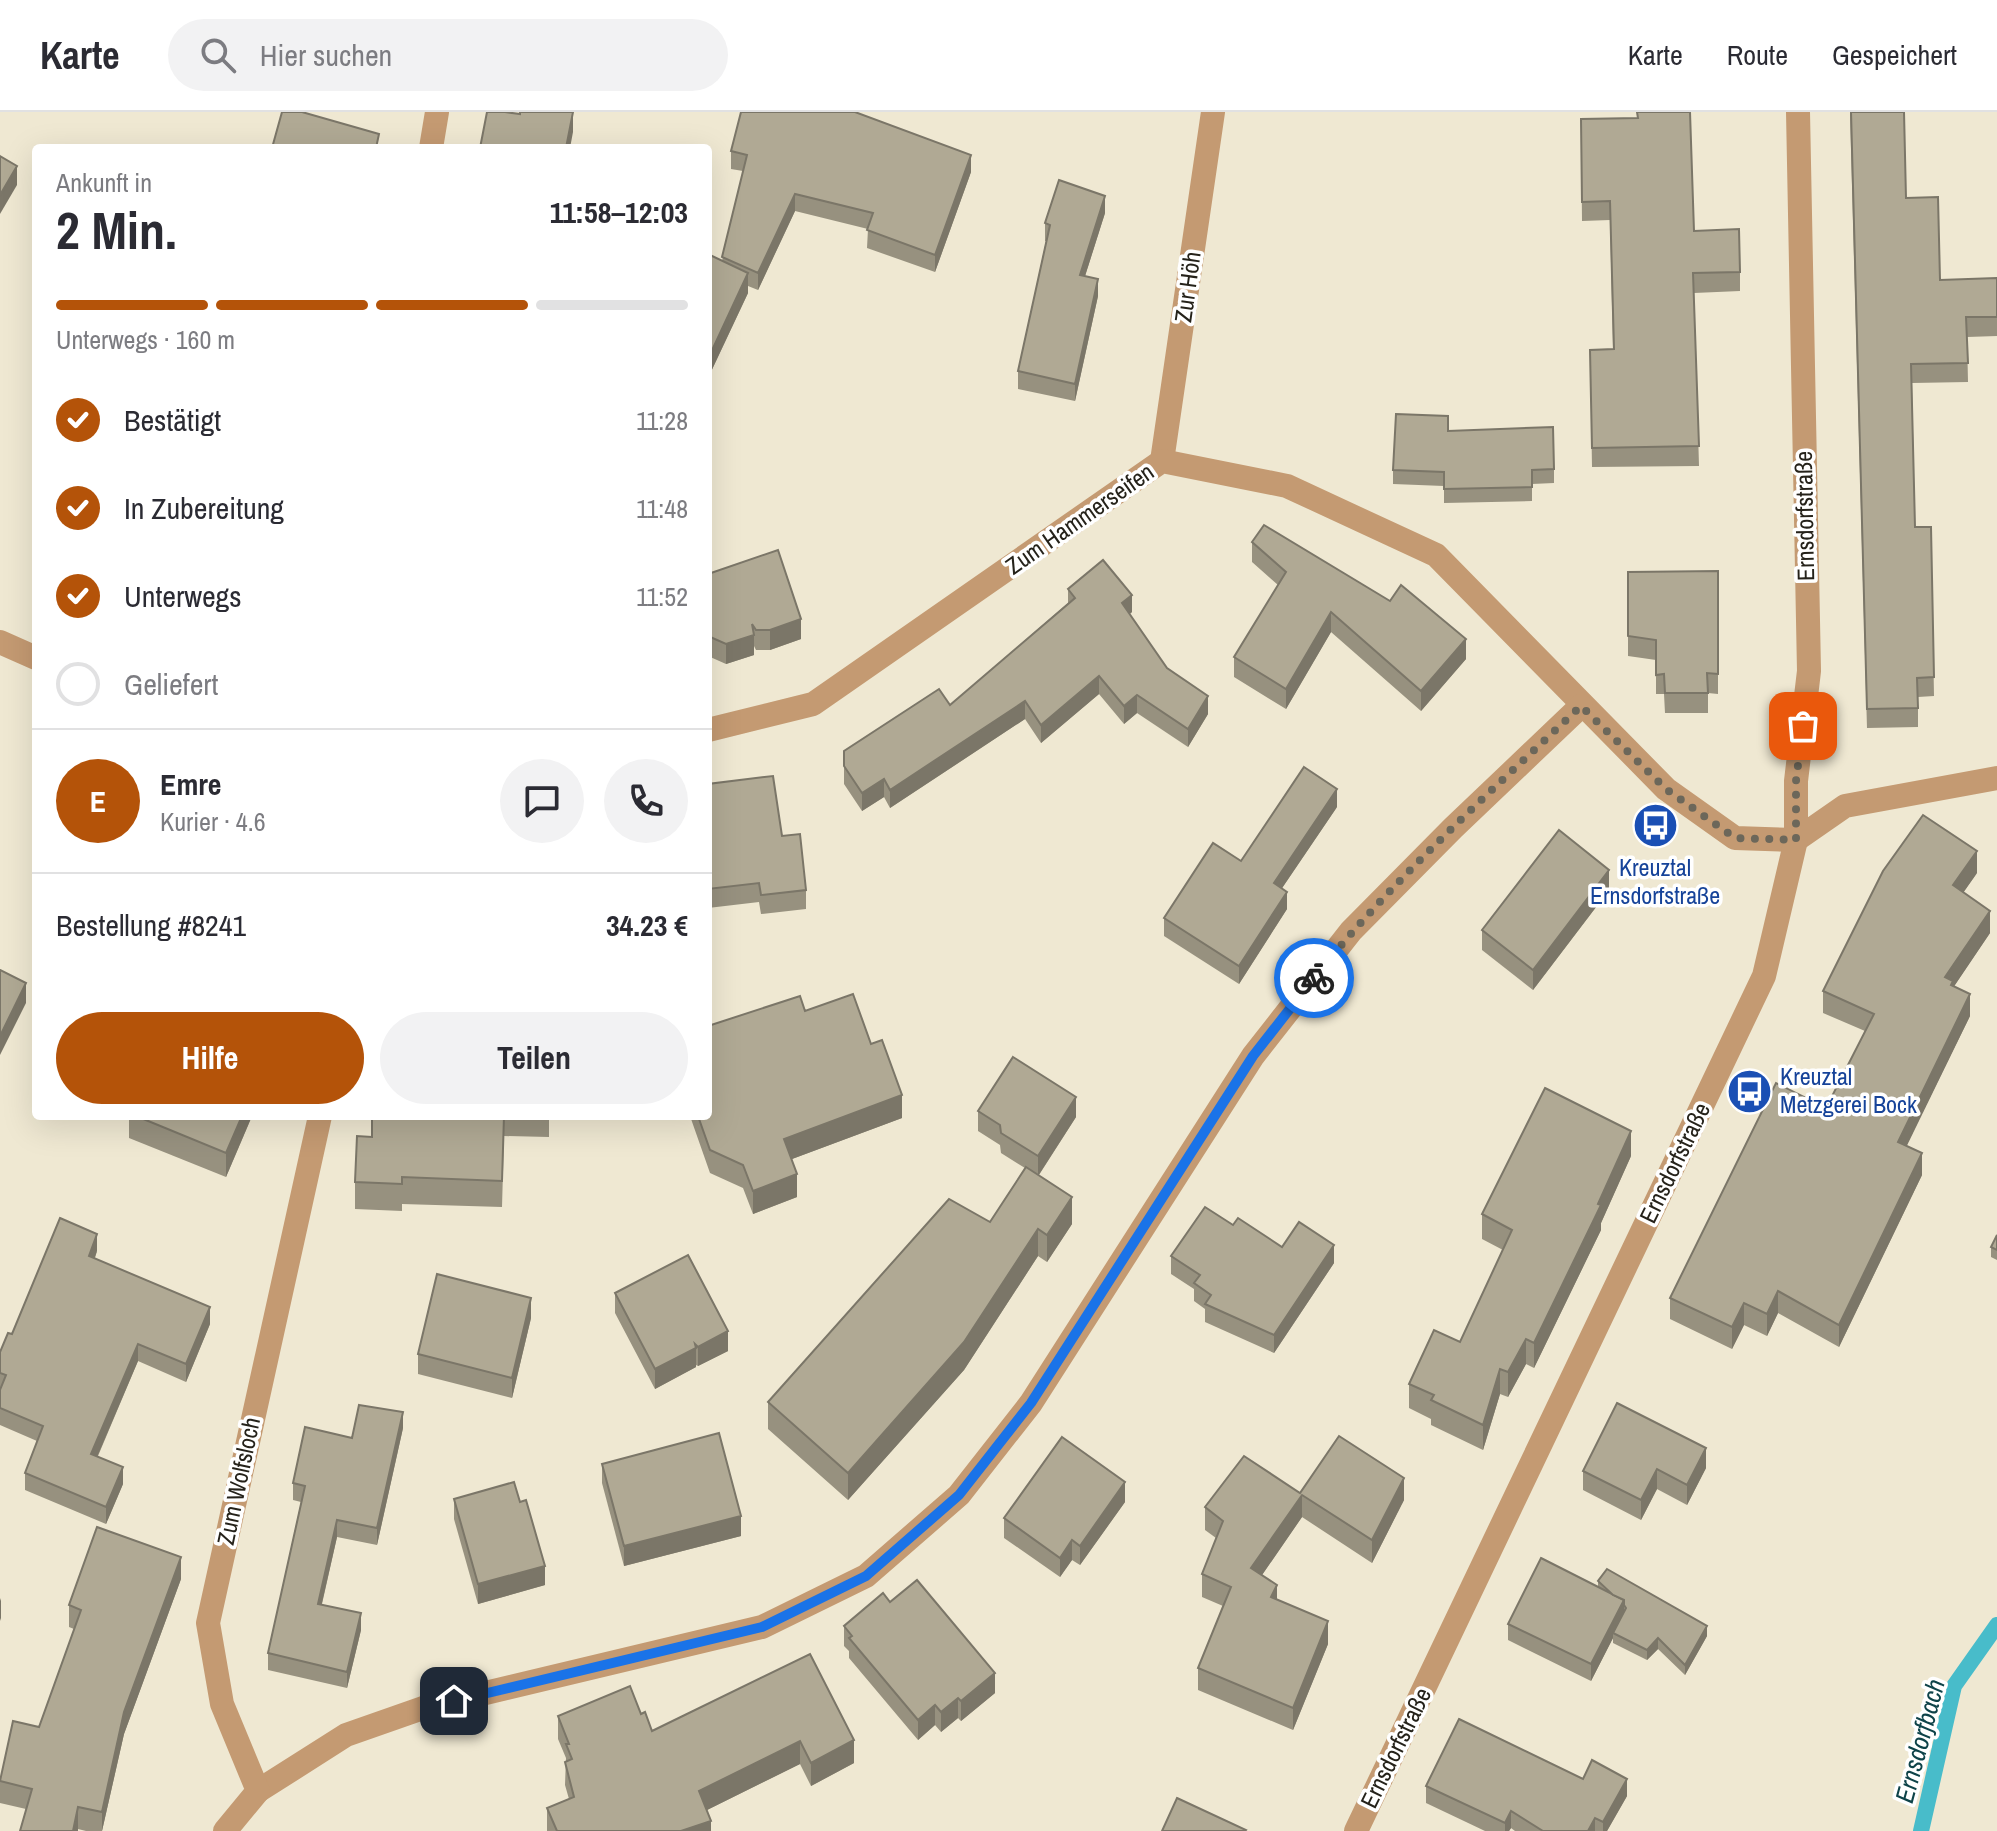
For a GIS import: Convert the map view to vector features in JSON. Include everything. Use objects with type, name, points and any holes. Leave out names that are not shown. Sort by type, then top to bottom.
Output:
[{"type":"street","points":[[432,144],[437,112]]},
{"type":"street","name":"Zur Höh","points":[[1162,461],[1213,112]]},
{"type":"street","name":"Ernsdorfstraße","points":[[1356,1831],[1764,976],[1796,840],[1796,781],[1809,671],[1798,112]]},
{"type":"street","name":"Zum Hammerseifen","points":[[712,729],[813,704],[1162,461],[1287,486],[1436,555],[1581,706],[1666,789],[1735,838],[1796,840]]},
{"type":"street","points":[[0,642],[32,656]]},
{"type":"street","points":[[225,1831],[258,1791],[346,1735],[423,1708],[762,1627],[866,1576],[959,1495],[1031,1403],[1253,1056],[1351,931],[1581,706]]},
{"type":"street","points":[[1796,840],[1845,806],[1997,778]]},
{"type":"street","name":"Zum Wolfsloch","points":[[258,1791],[222,1704],[208,1623],[319,1120]]},
{"type":"building","points":[[282,112],[302,112],[379,134],[377,144],[273,144]]},
{"type":"building","points":[[487,112],[573,112],[567,144],[481,144]]},
{"type":"building","points":[[741,112],[855,112],[971,155],[935,255],[867,230],[873,213],[795,194],[758,273],[722,257],[747,155],[731,151]]},
{"type":"building","points":[[1637,112],[1690,112],[1694,231],[1739,229],[1740,272],[1693,273],[1699,446],[1592,448],[1590,350],[1614,349],[1610,201],[1582,202],[1581,119],[1638,118]]},
{"type":"building","points":[[1851,112],[1904,112],[1906,198],[1938,197],[1940,280],[1997,278],[1997,317],[1966,317],[1968,363],[1911,364],[1915,527],[1931,527],[1934,677],[1917,678],[1918,708],[1867,709]]},
{"type":"building","points":[[0,156],[17,166],[0,195]]},
{"type":"building","points":[[1059,180],[1105,196],[1080,275],[1098,279],[1075,384],[1018,371],[1050,225],[1045,223]]},
{"type":"building","points":[[712,256],[748,273],[712,350]]},
{"type":"building","points":[[1396,414],[1448,416],[1448,431],[1553,427],[1554,469],[1532,470],[1532,487],[1444,489],[1444,472],[1393,470]]},
{"type":"building","points":[[1264,525],[1390,601],[1401,585],[1466,639],[1421,691],[1331,612],[1286,689],[1234,657],[1286,572],[1252,542]]},
{"type":"building","points":[[778,550],[801,619],[770,630],[756,630],[752,624],[754,635],[726,644],[712,638],[712,573]]},
{"type":"building","points":[[1103,560],[1132,595],[1122,603],[1167,668],[1208,696],[1188,729],[1137,695],[1124,706],[1099,676],[1041,725],[1025,701],[890,790],[884,779],[862,793],[844,766],[844,751],[939,689],[950,705],[1075,598],[1068,589]]},
{"type":"building","points":[[1718,571],[1718,674],[1707,673],[1708,693],[1665,693],[1664,674],[1656,675],[1656,640],[1628,636],[1628,572]]},
{"type":"building","points":[[1304,767],[1337,789],[1274,883],[1287,892],[1239,966],[1164,918],[1213,843],[1241,861]]},
{"type":"building","points":[[773,776],[782,836],[800,834],[806,890],[761,895],[759,883],[712,889],[712,784]]},
{"type":"building","points":[[1923,815],[1977,851],[1953,885],[1990,911],[1945,977],[1953,981],[1951,985],[1970,994],[1898,1142],[1922,1153],[1839,1325],[1778,1291],[1767,1314],[1744,1303],[1732,1327],[1670,1298],[1776,1083],[1826,1108],[1874,1014],[1823,991],[1883,871]]},
{"type":"building","points":[[1559,830],[1609,870],[1533,970],[1482,930]]},
{"type":"building","points":[[0,970],[26,983],[0,1036]]},
{"type":"building","points":[[853,994],[871,1044],[882,1040],[902,1095],[784,1139],[797,1174],[753,1191],[743,1165],[710,1150],[699,1120],[712,1120],[712,1025],[800,996],[805,1011]]},
{"type":"building","points":[[1013,1057],[1076,1097],[1038,1156],[1001,1133],[1000,1125],[978,1111]]},
{"type":"building","points":[[1545,1088],[1631,1131],[1598,1204],[1601,1205],[1534,1343],[1526,1339],[1508,1372],[1500,1369],[1483,1425],[1431,1400],[1434,1395],[1409,1384],[1434,1330],[1460,1342],[1512,1230],[1482,1214]]},
{"type":"building","points":[[146,1120],[240,1120],[226,1153]]},
{"type":"building","points":[[372,1120],[504,1120],[502,1181],[402,1177],[402,1184],[355,1182],[357,1136],[372,1137]]},
{"type":"building","points":[[1026,1167],[1072,1197],[1047,1235],[1038,1229],[964,1342],[848,1473],[768,1402],[949,1199],[990,1222]]},
{"type":"building","points":[[1205,1207],[1233,1225],[1238,1218],[1282,1247],[1299,1222],[1334,1245],[1274,1335],[1205,1304],[1211,1295],[1194,1283],[1200,1275],[1171,1256]]},
{"type":"building","points":[[60,1218],[97,1234],[89,1256],[210,1307],[186,1364],[138,1344],[91,1454],[123,1467],[106,1507],[25,1473],[43,1426],[0,1408],[0,1390],[6,1375],[0,1373],[0,1352],[8,1333],[12,1334]]},
{"type":"building","points":[[1997,1235],[1997,1250],[1991,1247]]},
{"type":"building","points":[[688,1255],[728,1331],[698,1347],[695,1344],[696,1348],[655,1369],[615,1293]]},
{"type":"building","points":[[437,1274],[531,1298],[512,1378],[418,1354]]},
{"type":"building","points":[[1617,1403],[1706,1448],[1687,1485],[1657,1469],[1641,1500],[1583,1471]]},
{"type":"building","points":[[359,1405],[403,1412],[377,1528],[337,1520],[318,1604],[361,1613],[347,1672],[268,1653],[305,1486],[293,1483],[305,1427],[352,1438]]},
{"type":"building","points":[[719,1433],[741,1516],[624,1546],[602,1464]]},
{"type":"building","points":[[1339,1436],[1404,1478],[1372,1540],[1302,1495],[1251,1568],[1277,1585],[1271,1597],[1328,1621],[1293,1708],[1198,1668],[1231,1587],[1202,1574],[1223,1521],[1205,1507],[1244,1456],[1300,1493]]},
{"type":"building","points":[[1062,1437],[1125,1482],[1080,1546],[1072,1540],[1060,1558],[1004,1518]]},
{"type":"building","points":[[514,1482],[520,1502],[526,1500],[545,1566],[478,1584],[454,1499]]},
{"type":"building","points":[[97,1527],[181,1557],[124,1712],[102,1812],[78,1807],[73,1831],[20,1831],[32,1789],[0,1781],[13,1721],[39,1727],[81,1610],[69,1605]]},
{"type":"building","points":[[1541,1558],[1624,1600],[1591,1664],[1508,1624]]},
{"type":"building","points":[[1607,1569],[1707,1626],[1685,1665],[1658,1638],[1647,1650],[1613,1633],[1626,1608],[1624,1600],[1613,1595],[1598,1581]]},
{"type":"building","points":[[917,1580],[995,1673],[961,1701],[958,1698],[941,1712],[935,1705],[918,1720],[849,1638],[852,1636],[844,1626],[883,1593],[890,1602]]},
{"type":"building","points":[[810,1654],[854,1740],[811,1763],[800,1741],[699,1791],[711,1821],[681,1831],[557,1831],[547,1808],[574,1797],[565,1762],[572,1759],[558,1716],[630,1686],[641,1714],[645,1712],[652,1731]]},
{"type":"building","points":[[1459,1719],[1583,1779],[1592,1760],[1627,1779],[1603,1822],[1595,1818],[1588,1831],[1543,1831],[1511,1811],[1505,1823],[1426,1786]]},
{"type":"building","points":[[1177,1798],[1246,1830],[1162,1831]]},
{"type":"waterway","name":"Ernsdorfbach","points":[[1921,1831],[1954,1686],[1997,1625]]},
{"type":"way so far","points":[[1314,978],[1351,931],[1432,848],[1581,706],[1666,789],[1735,838],[1796,840],[1796,781],[1803,726]]},
{"type":"place","name":"Kreuztal Ernsdorfstraße","points":[[1655,826]]},
{"type":"place","name":"Kreuztal Metzgerei Bock","points":[[1749,1091]]},
{"type":"route","points":[[454,1701],[762,1627],[866,1576],[959,1495],[1031,1403],[1253,1056],[1314,978]]}]
